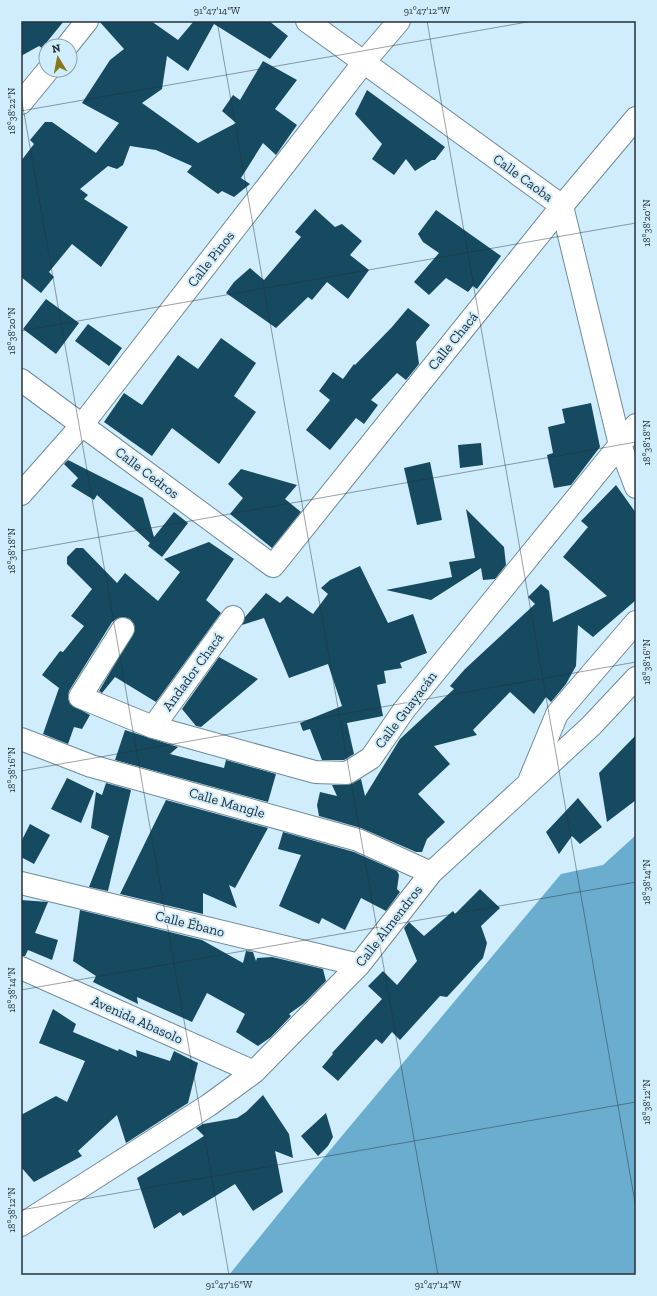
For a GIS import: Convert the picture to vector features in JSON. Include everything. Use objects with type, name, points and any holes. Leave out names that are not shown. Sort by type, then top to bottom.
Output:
[{"type":"street","points":[[73,38],[87,21]]},
{"type":"street","name":"Calle Caoba","points":[[307,21],[562,206],[620,445],[636,487]]},
{"type":"street","name":"Calle Pinos","points":[[21,494],[82,425],[364,62],[399,21]]},
{"type":"street","points":[[21,104],[42,78]]},
{"type":"street","name":"Calle Chacá","points":[[273,566],[562,206],[636,118]]},
{"type":"street","name":"Calle Cedros","points":[[21,380],[273,566]]},
{"type":"street","name":"Calle Guayacán","points":[[123,629],[80,697],[153,727],[315,772],[347,773],[371,758],[404,710],[636,425]]},
{"type":"street","name":"Andador Chacá","points":[[153,727],[233,617]]},
{"type":"street","name":"Calle Almendros","points":[[528,784],[557,714],[636,622]]},
{"type":"street","name":"Calle Almendros","points":[[21,1224],[209,1105],[254,1072],[359,965],[431,873],[591,726],[636,678]]},
{"type":"street","name":"Calle Mangle","points":[[21,740],[91,766],[358,840],[431,873]]},
{"type":"street","name":"Calle Ébano","points":[[21,883],[359,965]]},
{"type":"street","name":"Avenida Abasolo","points":[[21,968],[254,1072]]},
{"type":"shaded area","points":[[636,835],[636,1275],[229,1275],[326,1155],[561,874],[603,865]]},
{"type":"building","points":[[21,21],[64,21],[50,38],[38,38],[38,47],[21,56]]},
{"type":"building","points":[[99,21],[151,21],[178,40],[194,21],[269,21],[288,36],[270,59],[214,24],[188,71],[167,56],[162,89],[142,103],[198,143],[236,123],[222,111],[233,95],[240,100],[263,61],[297,80],[275,109],[297,125],[276,155],[263,143],[241,178],[250,184],[234,197],[222,191],[218,194],[187,172],[192,166],[156,150],[130,146],[123,165],[117,169],[108,166],[80,189],[88,195],[84,199],[128,227],[101,267],[72,244],[49,272],[54,277],[41,293],[21,277],[21,161],[34,144],[30,140],[45,122],[52,122],[96,153],[119,123],[82,103],[110,60],[124,49]]},
{"type":"building","points":[[367,90],[445,147],[435,160],[432,160],[415,171],[406,159],[394,175],[372,159],[382,144],[355,114]]},
{"type":"building","points":[[315,209],[335,227],[342,224],[362,241],[350,255],[369,270],[348,299],[327,282],[312,300],[308,297],[276,328],[226,293],[234,282],[250,268],[264,280],[301,237],[295,232]]},
{"type":"building","points":[[436,210],[501,256],[477,289],[473,286],[468,292],[446,278],[429,295],[414,282],[439,253],[423,242],[418,234]]},
{"type":"building","points":[[46,299],[79,323],[56,354],[23,329]]},
{"type":"building","points":[[408,308],[430,325],[416,342],[419,364],[406,380],[397,373],[371,400],[378,405],[364,424],[356,418],[330,450],[306,430],[330,400],[319,391],[333,372],[343,379],[354,364],[355,365],[392,327]]},
{"type":"building","points":[[88,324],[122,348],[109,366],[75,341]]},
{"type":"building","points":[[221,338],[256,363],[234,396],[256,412],[219,464],[172,428],[152,456],[104,422],[124,393],[142,405],[178,355],[198,369]]},
{"type":"building","points":[[591,403],[600,447],[571,485],[554,488],[547,455],[553,453],[548,427],[565,423],[562,409]]},
{"type":"building","points":[[481,443],[483,465],[460,468],[458,445]]},
{"type":"building","points":[[68,460],[143,498],[154,537],[174,512],[188,523],[162,557],[148,546],[150,543],[97,495],[94,500],[71,486],[78,478],[64,464]]},
{"type":"building","points":[[430,462],[442,520],[417,525],[404,468]]},
{"type":"building","points":[[241,469],[297,485],[285,499],[301,512],[272,548],[230,514],[243,498],[228,484]]},
{"type":"building","points":[[616,485],[636,513],[636,600],[593,637],[578,625],[576,666],[566,684],[551,702],[546,697],[534,714],[510,692],[473,730],[477,735],[434,746],[450,764],[418,794],[445,822],[427,839],[422,852],[416,852],[361,828],[319,816],[317,805],[320,792],[337,796],[332,785],[347,785],[361,779],[365,796],[400,739],[454,689],[450,686],[465,669],[535,604],[528,597],[541,584],[549,591],[553,622],[607,596],[563,557],[588,527],[581,521]]},
{"type":"building","points":[[466,509],[504,547],[506,565],[495,579],[483,580],[481,568],[431,600],[386,590],[452,577],[449,562],[475,558]]},
{"type":"building","points":[[209,542],[234,559],[206,600],[221,613],[156,702],[115,677],[102,693],[99,691],[135,630],[134,624],[130,619],[124,617],[118,618],[112,622],[69,691],[68,698],[70,704],[90,715],[82,729],[74,727],[68,744],[43,734],[59,688],[42,675],[60,651],[63,652],[84,626],[71,616],[92,589],[67,564],[67,557],[76,548],[83,548],[117,583],[125,573],[158,601],[180,572],[164,559]]},
{"type":"building","points":[[360,566],[388,623],[413,614],[427,653],[400,663],[402,668],[384,671],[386,683],[377,685],[383,716],[347,723],[354,754],[344,760],[322,760],[310,729],[303,731],[300,723],[342,706],[328,664],[289,678],[264,618],[242,625],[245,617],[266,593],[280,603],[287,596],[313,614],[328,594],[321,588],[330,580]]},
{"type":"building","points":[[219,657],[258,679],[201,727],[196,726],[182,709]]},
{"type":"building","points":[[125,730],[178,747],[170,754],[224,768],[226,760],[276,774],[268,802],[115,760]]},
{"type":"building","points":[[636,735],[636,800],[607,822],[599,773]]},
{"type":"building","points":[[67,778],[94,791],[81,823],[51,809]]},
{"type":"building","points":[[106,783],[131,790],[108,891],[89,887],[109,836],[91,828],[96,792],[102,795]]},
{"type":"building","points":[[578,798],[602,827],[580,844],[572,836],[559,854],[546,832]]},
{"type":"building","points":[[166,800],[268,828],[235,888],[229,885],[237,908],[203,893],[203,914],[120,894]]},
{"type":"building","points":[[30,824],[50,835],[34,864],[21,857],[21,842]]},
{"type":"building","points":[[283,832],[354,852],[397,871],[399,875],[397,889],[400,892],[386,911],[361,898],[345,930],[322,918],[319,924],[279,906],[301,855],[278,849]]},
{"type":"building","points":[[480,889],[500,908],[481,926],[487,943],[483,958],[447,997],[440,996],[400,1040],[392,1032],[382,1044],[376,1039],[338,1081],[322,1067],[333,1054],[332,1053],[382,999],[368,986],[383,971],[397,985],[417,961],[404,928],[409,922],[424,936],[453,911],[455,914]]},
{"type":"building","points":[[21,900],[48,902],[35,933],[58,940],[52,960],[28,950],[25,956],[21,956]]},
{"type":"building","points":[[80,910],[202,940],[243,963],[246,951],[253,952],[256,961],[257,958],[272,957],[323,969],[326,981],[303,1004],[289,1014],[291,1016],[271,1037],[258,1046],[236,1032],[245,1014],[207,993],[192,1022],[137,997],[138,1004],[93,982],[96,976],[73,961]]},
{"type":"building","points":[[53,1009],[76,1024],[73,1032],[118,1051],[119,1049],[137,1057],[136,1050],[170,1061],[174,1051],[198,1063],[188,1103],[126,1143],[117,1115],[78,1151],[82,1156],[34,1182],[21,1167],[21,1115],[56,1096],[67,1102],[85,1061],[39,1043]]},
{"type":"building","points":[[263,1095],[289,1134],[293,1158],[275,1151],[283,1192],[253,1211],[235,1184],[183,1216],[180,1212],[154,1229],[137,1178],[204,1136],[196,1128],[203,1124],[237,1118],[246,1112]]},
{"type":"building","points":[[326,1113],[333,1137],[328,1146],[318,1156],[301,1136]]}]
